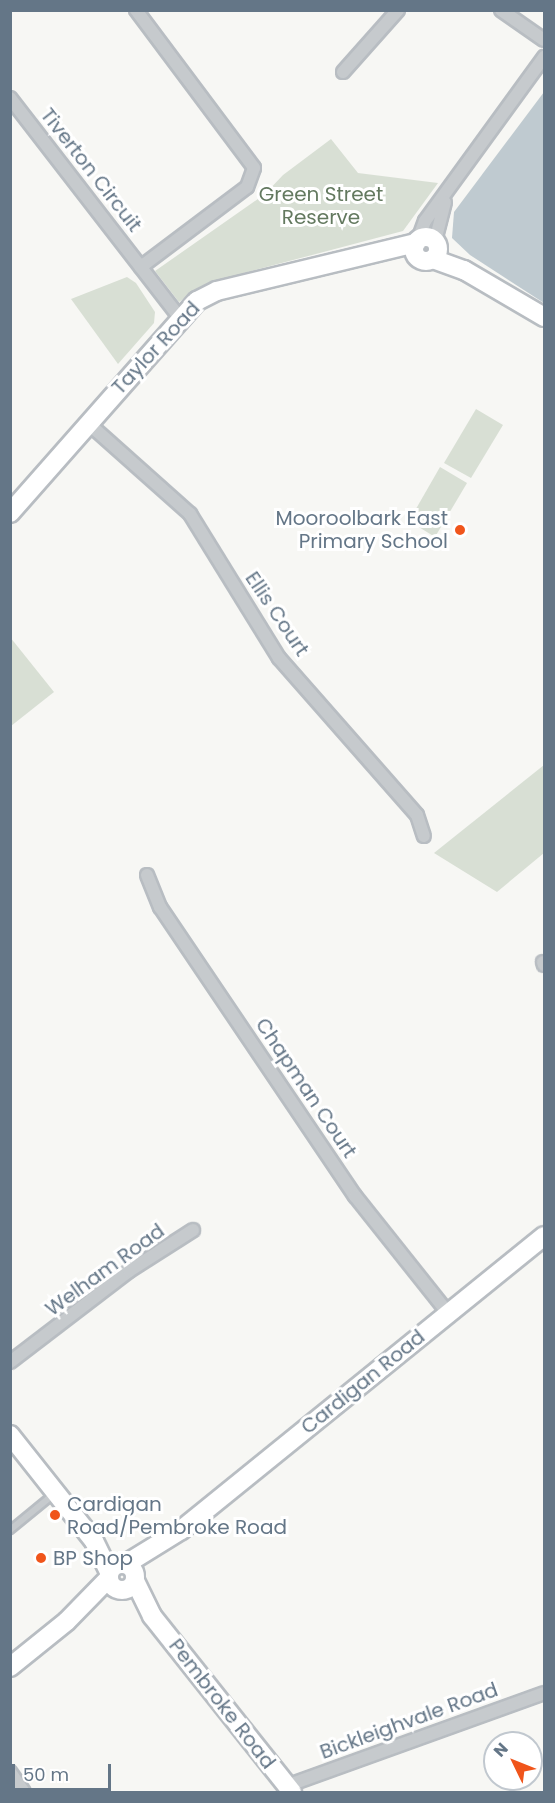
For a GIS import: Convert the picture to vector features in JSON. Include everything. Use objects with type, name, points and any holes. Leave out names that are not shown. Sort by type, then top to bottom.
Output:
[{"type":"street","points":[[136,10],[254,168],[247,187],[141,267]]},
{"type":"street","points":[[343,72],[398,10]]},
{"type":"street","points":[[501,10],[544,40]]},
{"type":"street","points":[[544,57],[425,220],[426,247],[544,317]]},
{"type":"street","name":"Tiverton Circuit","points":[[10,98],[180,317]]},
{"type":"street","name":"Taylor Road","points":[[10,513],[180,317],[197,301],[218,291],[384,253],[426,247]]},
{"type":"street","name":"Ellis Court","points":[[88,423],[190,514],[279,658],[417,815],[424,836]]},
{"type":"street","name":"Chapman Court","points":[[147,875],[160,908],[355,1196],[448,1313]]},
{"type":"street","name":"Welham Road","points":[[10,1362],[129,1271],[193,1230]]},
{"type":"street","name":"Cardigan Road","points":[[10,1667],[544,1236]]},
{"type":"street","name":"Pembroke Road","points":[[10,1435],[289,1789]]},
{"type":"street","name":"Bickleighvale Road","points":[[289,1789],[544,1693]]},
{"type":"street","points":[[10,1772],[24,1792]]},
{"type":"lane","points":[[10,1530],[56,1493]]},
{"type":"green space","name":"Green Street Reserve","points":[[331,139],[358,173],[438,183],[403,231],[244,273],[197,289],[179,302],[155,271],[265,194],[283,175]]},
{"type":"green space","points":[[127,277],[136,283],[155,312],[154,323],[118,364],[71,299]]},
{"type":"green space","points":[[476,409],[503,425],[471,478],[444,463]]},
{"type":"green space","points":[[440,467],[467,483],[435,537],[409,521]]},
{"type":"green space","points":[[10,637],[54,692],[11,726],[10,726]]},
{"type":"green space","points":[[544,765],[544,853],[497,892],[434,853]]},
{"type":"shaded area","points":[[544,92],[544,303],[470,255],[452,238],[454,212]]},
{"type":"place","name":"Mooroolbark East Primary School","points":[[460,530]]},
{"type":"place","name":"Cardigan Road/Pembroke Road","points":[[55,1515]]},
{"type":"place","name":"BP Shop","points":[[41,1558]]}]
